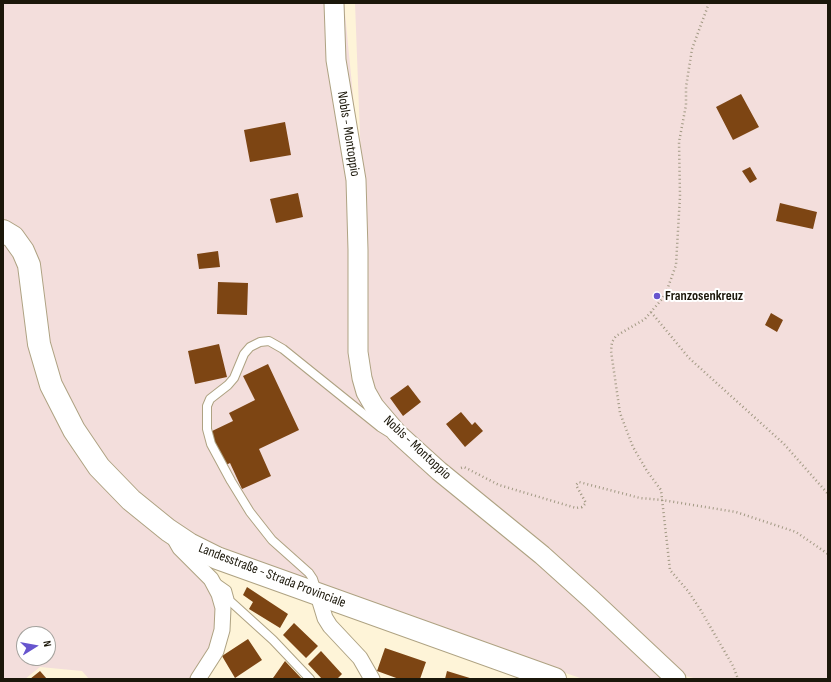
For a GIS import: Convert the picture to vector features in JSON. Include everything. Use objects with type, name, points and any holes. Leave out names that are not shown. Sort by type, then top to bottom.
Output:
[{"type":"main road","name":"Landesstraße - Strada Provinciale","points":[[3,230],[13,237],[23,251],[30,265],[39,344],[51,384],[74,430],[99,467],[131,500],[168,530],[189,544],[217,558],[555,679]]},
{"type":"street","name":"Nobls - Montoppio","points":[[334,3],[336,60],[356,180],[358,352],[366,392],[374,406],[397,433],[439,472],[542,555],[676,679]]},
{"type":"street","points":[[168,530],[180,548],[211,579],[219,594],[223,608],[222,630],[213,658],[198,679]]},
{"type":"street","points":[[318,595],[330,626],[360,658],[372,679]]},
{"type":"lane","points":[[318,595],[316,585],[309,573],[272,540],[250,512],[231,481],[211,444],[207,429],[207,406],[210,399],[228,385],[234,378],[244,354],[250,347],[260,342],[269,341],[283,349],[380,427],[392,433],[397,433]]},
{"type":"lane","points":[[211,579],[227,590],[230,601],[273,640],[310,679]]},
{"type":"path","points":[[709,3],[692,49],[686,87],[686,105],[680,142],[680,196],[676,265],[667,290],[651,312],[638,324],[624,330],[616,336],[612,342],[611,351],[620,413],[633,447],[647,471],[661,490],[670,570],[688,591],[700,609],[733,666],[738,679]]},
{"type":"path","points":[[651,312],[689,358],[784,444],[828,494]]},
{"type":"path","points":[[439,472],[464,467],[499,485],[576,508],[582,507],[586,503],[576,486],[579,482],[640,498],[736,512],[796,532],[828,554]]},
{"type":"shaded area","points":[[3,3],[344,3],[362,188],[355,3],[828,3],[828,679],[698,679],[685,676],[545,544],[453,472],[535,558],[666,679],[583,679],[337,594],[219,548],[201,579],[215,597],[216,640],[193,679],[89,679],[82,671],[40,667],[25,679],[3,679]]},
{"type":"building","points":[[741,94],[759,127],[733,140],[716,107]]},
{"type":"building","points":[[285,122],[291,155],[250,162],[244,130]]},
{"type":"building","points":[[750,167],[757,179],[750,183],[742,171]]},
{"type":"building","points":[[298,193],[303,217],[276,223],[270,199]]},
{"type":"building","points":[[780,203],[817,212],[813,229],[776,221]]},
{"type":"building","points":[[218,251],[220,267],[199,269],[197,254]]},
{"type":"building","points":[[218,282],[248,283],[247,315],[217,314]]},
{"type":"building","points":[[771,313],[783,320],[777,332],[765,325]]},
{"type":"building","points":[[219,344],[227,377],[195,384],[188,351]]},
{"type":"building","points":[[268,364],[299,430],[259,449],[271,476],[242,489],[230,463],[226,465],[210,432],[233,421],[229,413],[255,400],[243,376]]},
{"type":"building","points":[[408,385],[421,402],[403,416],[390,398]]},
{"type":"building","points":[[461,412],[472,425],[475,422],[483,431],[465,447],[446,424]]},
{"type":"building","points":[[247,587],[288,614],[280,628],[249,609],[253,602],[243,595]]},
{"type":"building","points":[[294,623],[318,646],[306,658],[283,635]]},
{"type":"building","points":[[248,639],[262,660],[235,678],[222,656]]},
{"type":"building","points":[[385,648],[426,662],[420,679],[399,679],[377,671]]},
{"type":"building","points":[[321,651],[342,674],[337,679],[322,679],[308,664]]},
{"type":"building","points":[[285,661],[302,679],[273,678]]},
{"type":"building","points":[[40,671],[47,679],[30,679]]},
{"type":"building","points":[[447,671],[473,679],[445,679]]},
{"type":"place","name":"Franzosenkreuz","points":[[657,296]]}]
